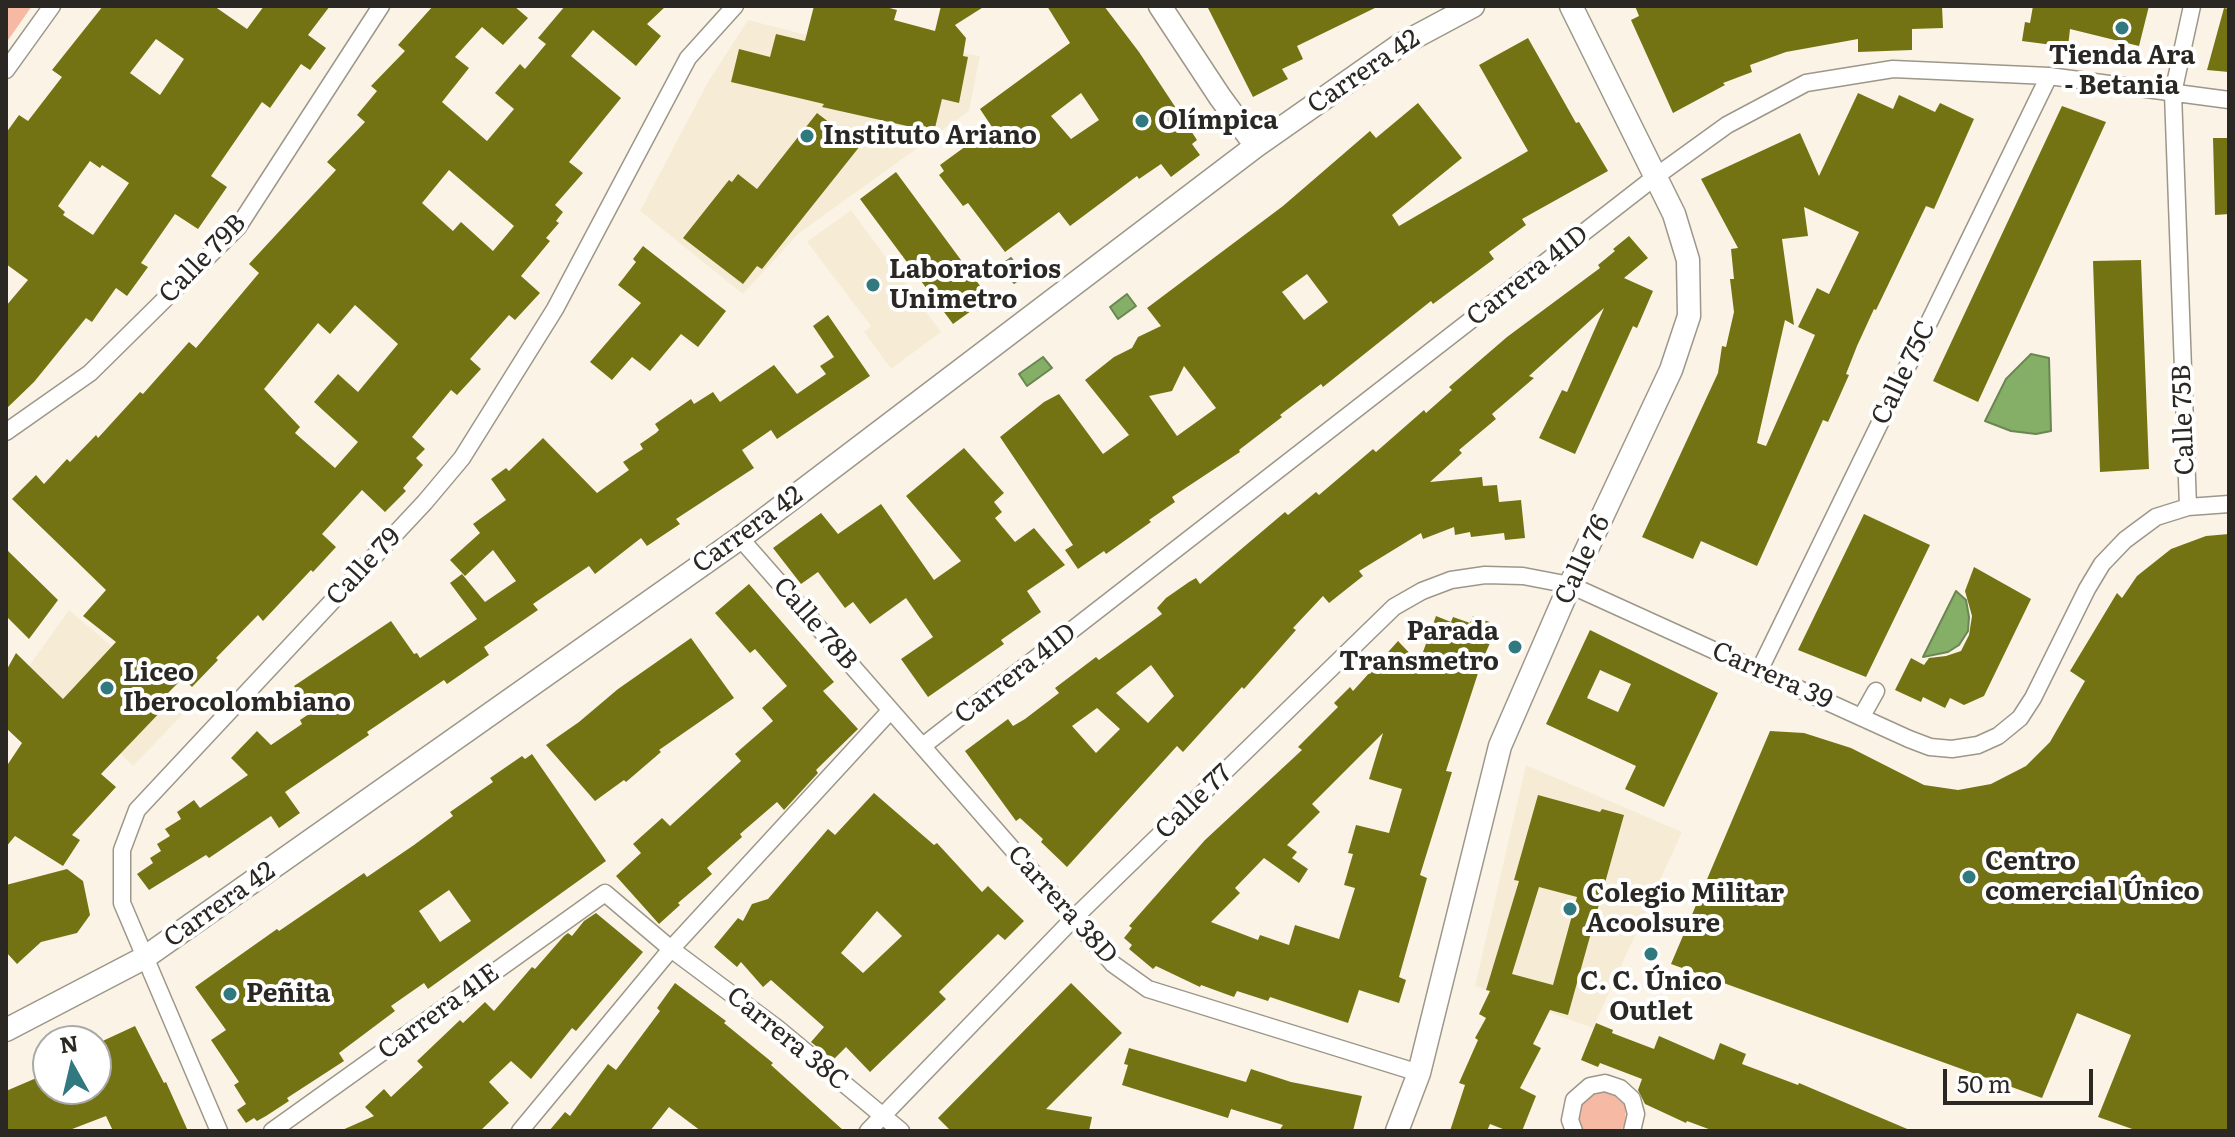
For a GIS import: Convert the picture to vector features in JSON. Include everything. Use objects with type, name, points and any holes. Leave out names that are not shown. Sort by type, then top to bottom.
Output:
[{"type":"street","points":[[6,70],[52,6]]},
{"type":"street","name":"Calle 79B","points":[[6,432],[90,373],[238,227],[381,6]]},
{"type":"street","name":"Calle 79","points":[[219,1131],[122,903],[122,850],[137,810],[425,502],[462,458],[555,309],[688,58],[735,6]]},
{"type":"street","points":[[1160,6],[1256,146]]},
{"type":"street","name":"Carrera 42","points":[[6,1030],[144,958],[740,538],[1256,146],[1400,45],[1473,6]]},
{"type":"street","name":"Calle 76","points":[[1397,1131],[1419,1073],[1500,746],[1570,585],[1671,370],[1689,316],[1688,260],[1674,214],[1571,6]]},
{"type":"street","name":"Calle 75B","points":[[1978,745],[1998,736],[2020,718],[2102,564],[2125,540],[2156,517],[2188,507],[2173,93],[2192,6]]},
{"type":"street","name":"Carrera 41D","points":[[924,745],[1655,177],[1727,125],[1806,83],[1893,69],[2049,76],[2229,100]]},
{"type":"street","name":"Calle 75C","points":[[1759,671],[2049,76]]},
{"type":"street","points":[[2188,507],[2229,504]]},
{"type":"street","name":"Calle 78B","points":[[740,538],[890,711]]},
{"type":"street","name":"Calle 77","points":[[868,1131],[1072,920],[1394,607],[1422,591],[1451,580],[1485,575],[1523,576],[1570,585]]},
{"type":"street","name":"Carrera 39","points":[[1570,585],[1930,747],[1952,749],[1978,745]]},
{"type":"street","points":[[1862,716],[1876,691]]},
{"type":"street","points":[[520,1131],[671,949],[890,711]]},
{"type":"street","name":"Carrera 38D","points":[[890,711],[924,745],[1072,920],[1113,964],[1148,989],[1419,1073]]},
{"type":"street","name":"Carrera 38C","points":[[605,893],[671,949],[777,1028],[901,1131]]},
{"type":"street","name":"Carrera 41E","points":[[272,1131],[605,893]]},
{"type":"street","points":[[1574,1131],[1570,1120],[1574,1100],[1590,1086],[1605,1083],[1620,1088],[1632,1099],[1636,1114],[1635,1130]]},
{"type":"shaded area","points":[[6,6],[32,6],[6,43]]},
{"type":"shaded area","name":"Instituto Ariano","points":[[748,20],[917,63],[922,45],[980,56],[969,111],[798,234],[743,294],[640,211],[708,82]]},
{"type":"shaded area","name":"Laboratorios Unimetro","points":[[851,210],[941,332],[891,369],[864,332],[871,326],[807,242]]},
{"type":"shaded area","points":[[1011,258],[1024,276],[1014,283],[1001,265]]},
{"type":"shaded area","points":[[1127,294],[1136,306],[1118,319],[1110,307]]},
{"type":"shaded area","points":[[2031,354],[2049,358],[2051,431],[2036,434],[2011,431],[1985,421],[2006,379]]},
{"type":"shaded area","points":[[1043,357],[1052,368],[1027,386],[1019,374]]},
{"type":"shaded area","points":[[1956,591],[1966,600],[1968,631],[1959,645],[1948,652],[1923,657]]},
{"type":"shaded area","name":"Liceo Iberocolombiano","points":[[69,610],[187,710],[133,766],[29,666]]},
{"type":"shaded area","name":"Colegio Militar Acoolsure","points":[[1526,765],[1682,832],[1593,1028],[1475,986]]},
{"type":"shaded area","points":[[1608,1088],[1622,1098],[1626,1106],[1621,1131],[1581,1131],[1574,1109],[1583,1094]]},
{"type":"building","points":[[103,6],[214,6],[247,29],[264,6],[330,6],[308,35],[326,48],[310,70],[301,64],[270,108],[262,102],[211,176],[227,187],[198,229],[175,214],[141,263],[148,267],[127,296],[116,288],[92,322],[86,318],[34,382],[6,409],[6,306],[28,280],[6,264],[6,133],[19,115],[28,121],[62,77],[52,70]],"holes":[[[156,39],[184,59],[160,95],[130,73]],[[90,161],[100,168],[102,165],[129,183],[93,235],[63,215],[65,212],[58,206]]]},
{"type":"building","points":[[433,6],[514,6],[528,18],[503,45],[482,27],[455,57],[469,68],[442,102],[487,141],[514,109],[495,93],[520,64],[525,69],[546,44],[538,38],[565,6],[666,6],[647,24],[661,36],[636,66],[593,30],[571,56],[621,98],[569,162],[583,173],[555,205],[563,212],[556,221],[559,223],[546,238],[550,241],[521,276],[540,293],[515,320],[509,315],[470,359],[481,369],[457,395],[451,390],[412,437],[425,449],[416,458],[423,465],[403,488],[406,491],[385,512],[362,490],[322,534],[336,547],[313,572],[311,570],[263,621],[258,615],[192,687],[183,678],[160,701],[166,706],[101,774],[116,787],[72,835],[80,840],[63,866],[15,836],[6,847],[6,767],[22,743],[6,728],[6,671],[16,653],[63,699],[116,642],[83,616],[106,590],[12,499],[36,475],[44,484],[67,459],[70,462],[96,435],[98,438],[189,342],[196,348],[259,273],[249,264],[336,170],[327,162],[365,122],[357,115],[377,91],[371,86],[405,51],[398,45]],"holes":[[[449,170],[514,226],[493,251],[461,222],[453,231],[422,203]],[[355,305],[398,344],[358,392],[338,374],[314,402],[358,442],[335,468],[295,433],[300,427],[264,389],[318,323],[330,334]]]},
{"type":"building","points":[[814,6],[882,6],[897,10],[894,20],[935,31],[941,6],[985,6],[955,25],[966,38],[963,56],[968,57],[959,103],[942,99],[934,132],[822,107],[824,104],[731,82],[739,49],[770,57],[776,34],[805,41]]},
{"type":"building","points":[[1047,6],[1104,6],[1139,52],[1197,140],[1192,144],[1200,155],[1171,177],[1161,164],[1139,179],[1137,176],[1070,226],[1059,212],[1005,252],[968,203],[963,206],[939,175],[944,171],[940,165],[992,127],[980,109],[1070,43]],"holes":[[[1081,93],[1099,120],[1071,139],[1051,116]]]},
{"type":"building","points":[[1207,6],[1379,6],[1297,46],[1303,59],[1282,69],[1288,79],[1253,97]]},
{"type":"building","points":[[1635,6],[1942,6],[1943,28],[1912,29],[1912,50],[1858,52],[1858,39],[1786,52],[1750,65],[1752,72],[1723,83],[1725,85],[1673,113],[1631,20],[1639,16]]},
{"type":"building","points":[[2033,6],[2149,6],[2139,46],[2070,29],[2068,47],[2022,41],[2025,22],[2030,23]]},
{"type":"building","points":[[2224,8],[2229,9],[2229,72],[2207,70]]},
{"type":"building","points":[[1528,38],[1576,123],[1579,122],[1608,171],[1522,219],[1526,225],[1489,252],[1494,259],[1433,304],[1431,301],[1323,387],[1321,384],[1280,415],[1282,417],[1240,452],[1172,497],[1175,502],[1149,520],[1151,522],[1106,554],[1104,551],[1078,569],[1065,550],[1073,545],[1000,437],[1059,394],[1103,454],[1129,435],[1085,380],[1114,357],[1132,348],[1138,337],[1161,326],[1147,308],[1283,206],[1370,131],[1376,138],[1418,103],[1462,158],[1392,215],[1399,226],[1528,151],[1479,65]],"holes":[[[1307,274],[1328,302],[1304,320],[1282,292]],[[1184,366],[1216,408],[1177,436],[1149,396],[1172,391]]]},
{"type":"building","points":[[1858,93],[1893,109],[1899,95],[1935,112],[1940,103],[1974,119],[1934,209],[1926,206],[1874,309],[1828,422],[1823,420],[1757,566],[1701,541],[1693,559],[1642,537],[1718,373],[1722,346],[1726,347],[1734,312],[1730,279],[1734,279],[1731,249],[1738,248],[1701,179],[1800,133],[1819,176]],"holes":[[[1804,207],[1859,232],[1829,294],[1817,288],[1798,327],[1815,335],[1766,446],[1757,443],[1785,320],[1794,325],[1782,239],[1808,236]]]},
{"type":"building","points":[[2062,106],[2106,122],[1978,402],[1933,381]]},
{"type":"building","points":[[817,113],[860,146],[762,269],[757,266],[743,284],[683,238],[729,180],[732,182],[738,174],[757,189]]},
{"type":"building","points":[[2213,138],[2229,138],[2229,214],[2215,215]]},
{"type":"building","points":[[896,172],[989,298],[953,324],[860,199]]},
{"type":"building","points":[[1629,236],[1648,258],[1624,278],[1653,291],[1637,328],[1633,326],[1575,454],[1539,438],[1562,390],[1567,392],[1604,308],[1529,376],[1534,378],[1492,414],[1496,419],[1459,450],[1462,453],[1430,482],[1482,477],[1483,486],[1497,485],[1499,502],[1521,500],[1525,538],[1505,540],[1504,533],[1471,537],[1470,532],[1455,535],[1454,527],[1423,539],[1421,533],[1359,571],[1363,576],[1329,603],[1323,596],[1244,689],[1242,687],[1183,752],[1177,746],[1067,867],[1020,818],[1016,821],[965,751],[1008,719],[1013,726],[1025,719],[1059,693],[1055,688],[1162,614],[1157,608],[1166,598],[1196,578],[1200,584],[1285,512],[1288,515],[1316,492],[1319,495],[1373,449],[1376,452],[1424,410],[1426,413],[1452,390],[1449,387],[1507,337],[1600,268],[1598,265],[1615,251],[1613,249]],"holes":[[[1151,665],[1174,696],[1148,723],[1116,693]],[[1097,708],[1120,729],[1096,753],[1072,726]]]},
{"type":"building","points":[[643,246],[726,311],[698,347],[681,334],[650,371],[632,357],[612,380],[590,362],[641,303],[618,285],[636,262],[633,259]]},
{"type":"building","points":[[2141,260],[2149,469],[2100,472],[2093,261]]},
{"type":"building","points":[[828,315],[870,376],[777,439],[771,430],[742,450],[754,468],[676,519],[680,524],[647,546],[641,538],[595,574],[589,566],[533,604],[538,610],[484,647],[489,655],[447,684],[444,680],[285,792],[300,813],[279,828],[271,816],[209,858],[206,855],[149,890],[137,874],[153,863],[150,858],[161,851],[157,844],[170,836],[165,829],[181,819],[177,812],[194,800],[200,808],[248,775],[231,758],[257,731],[271,745],[302,724],[300,720],[312,712],[294,686],[391,621],[420,658],[477,619],[450,583],[462,574],[485,602],[516,581],[493,550],[465,576],[450,560],[480,533],[473,524],[506,500],[491,479],[506,468],[509,471],[543,438],[597,493],[629,470],[623,462],[643,449],[640,444],[659,430],[655,424],[691,399],[694,404],[713,392],[720,402],[774,365],[797,394],[826,374],[820,366],[834,357],[813,326]]},
{"type":"building","points":[[964,448],[1004,493],[994,502],[1002,512],[995,518],[1015,542],[1034,528],[1065,565],[1027,591],[1041,612],[1001,640],[1004,644],[928,697],[901,659],[933,637],[906,598],[870,624],[853,602],[845,608],[818,572],[801,584],[773,548],[821,513],[838,534],[881,504],[934,580],[961,561],[906,496]]},
{"type":"building","points":[[1864,514],[1930,545],[1866,677],[1798,650]]},
{"type":"building","name":"Centro comercial Único","points":[[2229,534],[2229,1131],[2138,1131],[2098,1117],[2131,1035],[2077,1013],[2042,1098],[1671,964],[1770,731],[1804,733],[1851,748],[1924,785],[1958,790],[1991,784],[2026,766],[2050,742],[2085,681],[2070,671],[2117,593],[2122,598],[2137,576],[2171,549],[2206,536]]},
{"type":"building","points":[[6,549],[58,600],[29,639],[6,616]]},
{"type":"building","points":[[1974,567],[2031,599],[1984,696],[1964,705],[1950,698],[1945,708],[1923,697],[1921,702],[1895,690],[1911,658],[1924,665],[1929,658],[1961,651],[1969,635],[1972,616],[1965,591]]},
{"type":"building","points":[[749,584],[834,682],[823,691],[858,729],[816,770],[818,773],[784,810],[777,802],[740,834],[742,837],[707,868],[712,874],[659,924],[616,876],[641,853],[633,844],[662,818],[670,826],[741,761],[735,754],[773,721],[762,708],[787,686],[755,649],[750,653],[715,613]]},
{"type":"building","points":[[1436,616],[1451,622],[1453,617],[1470,623],[1473,616],[1498,625],[1482,661],[1446,771],[1452,772],[1420,875],[1427,878],[1399,977],[1406,980],[1399,1003],[1359,990],[1348,1023],[1270,997],[1268,1001],[1237,991],[1234,997],[1200,987],[1156,966],[1153,969],[1129,949],[1132,945],[1124,938],[1132,928],[1129,926],[1205,840],[1302,750],[1298,747],[1338,707],[1334,703],[1350,687],[1353,691],[1398,641],[1419,663]],"holes":[[[1383,733],[1369,779],[1402,789],[1389,833],[1356,825],[1348,853],[1353,854],[1344,885],[1355,888],[1339,939],[1295,925],[1289,945],[1260,935],[1258,940],[1211,922],[1240,893],[1235,888],[1264,858],[1299,883],[1308,869],[1292,858],[1297,852],[1287,845],[1320,812],[1312,804]]]},
{"type":"building","points":[[1590,630],[1718,693],[1664,807],[1625,789],[1636,766],[1546,724]],"holes":[[[1600,670],[1631,684],[1618,712],[1587,698]]]},
{"type":"building","points":[[691,638],[734,698],[659,750],[661,752],[626,782],[624,780],[595,801],[546,745]]},
{"type":"building","points":[[532,754],[606,861],[428,989],[424,983],[391,1006],[395,1011],[339,1053],[344,1061],[287,1098],[289,1101],[266,1116],[246,1123],[237,1110],[246,1104],[234,1085],[239,1082],[211,1040],[226,1030],[195,987],[277,929],[279,931],[364,873],[367,877],[414,845],[453,816],[450,812],[493,782],[490,778],[522,756],[525,759]],"holes":[[[449,890],[471,921],[440,942],[419,911]]]},
{"type":"building","points":[[874,793],[934,845],[937,843],[982,892],[988,886],[1024,921],[1005,940],[998,934],[939,992],[946,999],[870,1072],[846,1047],[833,1060],[811,1042],[824,1027],[771,980],[763,987],[741,962],[737,967],[714,947],[738,918],[743,921],[752,904],[768,899],[828,829],[835,835]],"holes":[[[877,911],[902,936],[863,973],[841,953]]]},
{"type":"building","points":[[1538,795],[1600,812],[1602,809],[1624,815],[1568,1015],[1550,1010],[1533,1044],[1541,1048],[1520,1088],[1536,1096],[1522,1131],[1508,1131],[1490,1124],[1487,1131],[1450,1131],[1465,1085],[1459,1083],[1478,1040],[1475,1038],[1486,1018],[1479,1014],[1490,991],[1486,990],[1519,881],[1514,880]],"holes":[[[1539,887],[1577,897],[1553,985],[1512,974]]]},
{"type":"building","points":[[67,869],[83,881],[90,915],[77,933],[41,942],[17,964],[6,952],[6,885]]},
{"type":"building","points":[[596,913],[643,952],[576,1031],[572,1028],[531,1079],[511,1061],[489,1082],[509,1103],[480,1131],[340,1131],[374,1116],[365,1107],[384,1089],[391,1097],[423,1067],[417,1061],[460,1020],[463,1023],[485,1002],[494,1011],[564,936],[568,933],[572,936],[584,921]]},
{"type":"building","points":[[675,983],[726,1021],[724,1023],[773,1063],[771,1065],[844,1131],[701,1131],[669,1107],[650,1131],[549,1131],[565,1112],[570,1116],[608,1064],[616,1070],[660,1011],[657,1008]]},
{"type":"building","points":[[1071,983],[1122,1033],[1046,1109],[1092,1117],[1089,1131],[951,1131],[938,1118]]},
{"type":"building","points":[[1596,1023],[1613,1030],[1612,1033],[1654,1049],[1659,1036],[1714,1060],[1720,1043],[1746,1054],[1742,1064],[1799,1083],[1912,1131],[1714,1131],[1686,1123],[1645,1104],[1638,1090],[1642,1079],[1600,1063],[1598,1067],[1581,1060]]},
{"type":"building","points":[[135,1026],[166,1082],[188,1131],[113,1131],[106,1116],[67,1131],[6,1131],[6,1091],[32,1080],[32,1105],[112,1105],[112,1037]]},
{"type":"building","points":[[1129,1048],[1246,1082],[1251,1069],[1291,1082],[1362,1096],[1353,1131],[1279,1131],[1283,1125],[1231,1109],[1228,1118],[1122,1085]]},
{"type":"place","name":"Tienda Ara - Betania","points":[[2122,28]]},
{"type":"place","name":"Olímpica","points":[[1142,121]]},
{"type":"place","name":"Instituto Ariano","points":[[807,136]]},
{"type":"place","name":"Laboratorios Unimetro","points":[[873,285]]},
{"type":"place","name":"Parada Transmetro","points":[[1515,647]]},
{"type":"place","name":"Liceo Iberocolombiano","points":[[107,688]]},
{"type":"place","name":"Centro comercial Único","points":[[1969,877]]},
{"type":"place","name":"Colegio Militar Acoolsure","points":[[1570,909]]},
{"type":"place","name":"C. C. Único Outlet","points":[[1651,954]]},
{"type":"place","name":"Peñita","points":[[230,994]]}]
